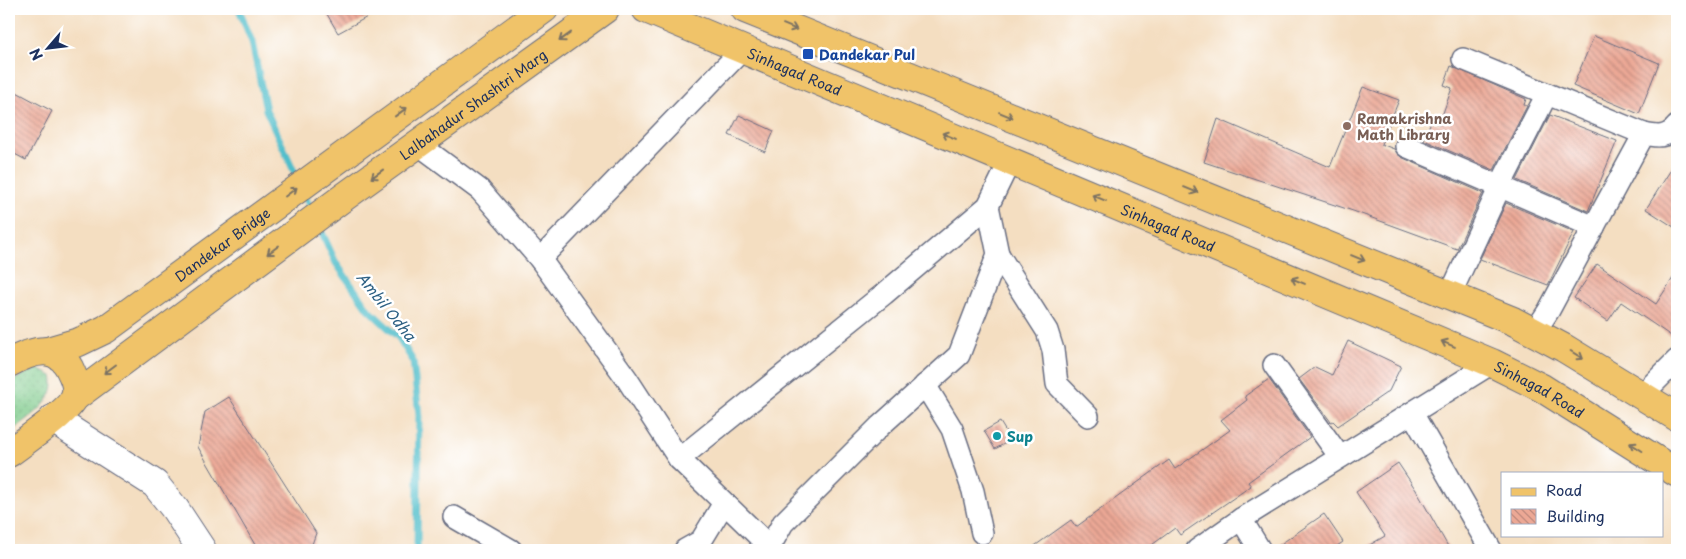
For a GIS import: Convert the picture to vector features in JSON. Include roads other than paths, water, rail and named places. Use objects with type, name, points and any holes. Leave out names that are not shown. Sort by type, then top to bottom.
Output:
[{"type":"main road","name":"Dandekar Bridge","points":[[24,353],[97,333],[125,315],[319,171],[544,9]]},
{"type":"main road","name":"Lalbahadur Shashtri Marg","points":[[75,397],[340,200],[605,9]]},
{"type":"main road","name":"Sinhagad Road","points":[[646,9],[1492,363],[1542,388],[1677,473]]},
{"type":"main road","points":[[745,9],[1450,295],[1564,348],[1677,417]]},
{"type":"main road","points":[[1048,176],[1061,137]]},
{"type":"main road","points":[[9,453],[68,408],[75,397],[76,388],[69,366],[63,359],[24,353]]},
{"type":"street","points":[[540,259],[743,49]]},
{"type":"street","points":[[1463,59],[1644,134],[1660,138],[1673,131],[1677,126]]},
{"type":"street","points":[[1450,295],[1500,186],[1547,94]]},
{"type":"street","points":[[1534,333],[1549,310],[1644,134]]},
{"type":"street","points":[[418,144],[480,190],[540,259],[627,380],[679,459],[769,548],[783,523],[880,426],[958,355],[998,254]]},
{"type":"street","points":[[1406,146],[1594,227]]},
{"type":"street","points":[[679,459],[884,294],[988,206],[1010,161]]},
{"type":"street","points":[[988,206],[998,254],[1047,331],[1053,350],[1057,384],[1088,416]]},
{"type":"street","points":[[1642,395],[1677,360]]},
{"type":"street","points":[[1197,550],[1241,519],[1492,363]]},
{"type":"street","points":[[1274,365],[1340,458]]},
{"type":"street","points":[[926,385],[952,429],[973,490],[982,533]]},
{"type":"street","points":[[1412,413],[1491,550]]},
{"type":"street","points":[[53,419],[155,484],[175,509],[202,550]]},
{"type":"street","points":[[685,550],[701,541],[724,503]]},
{"type":"street","points":[[454,516],[511,550]]},
{"type":"street","points":[[1241,519],[1260,550]]},
{"type":"waterway","name":"Ambil Odha","points":[[239,9],[252,42],[266,110],[299,182]]},
{"type":"waterway","name":"Ambil Odha","points":[[303,192],[313,214]]},
{"type":"waterway","name":"Ambil Odha","points":[[318,224],[336,263],[368,309],[399,338],[413,361],[419,415],[417,550]]},
{"type":"place","name":"Dandekar Pul","points":[[808,54]]},
{"type":"place","name":"Ramakrishna Math Library","points":[[1347,126]]},
{"type":"place","name":"Sup","points":[[997,436]]}]
